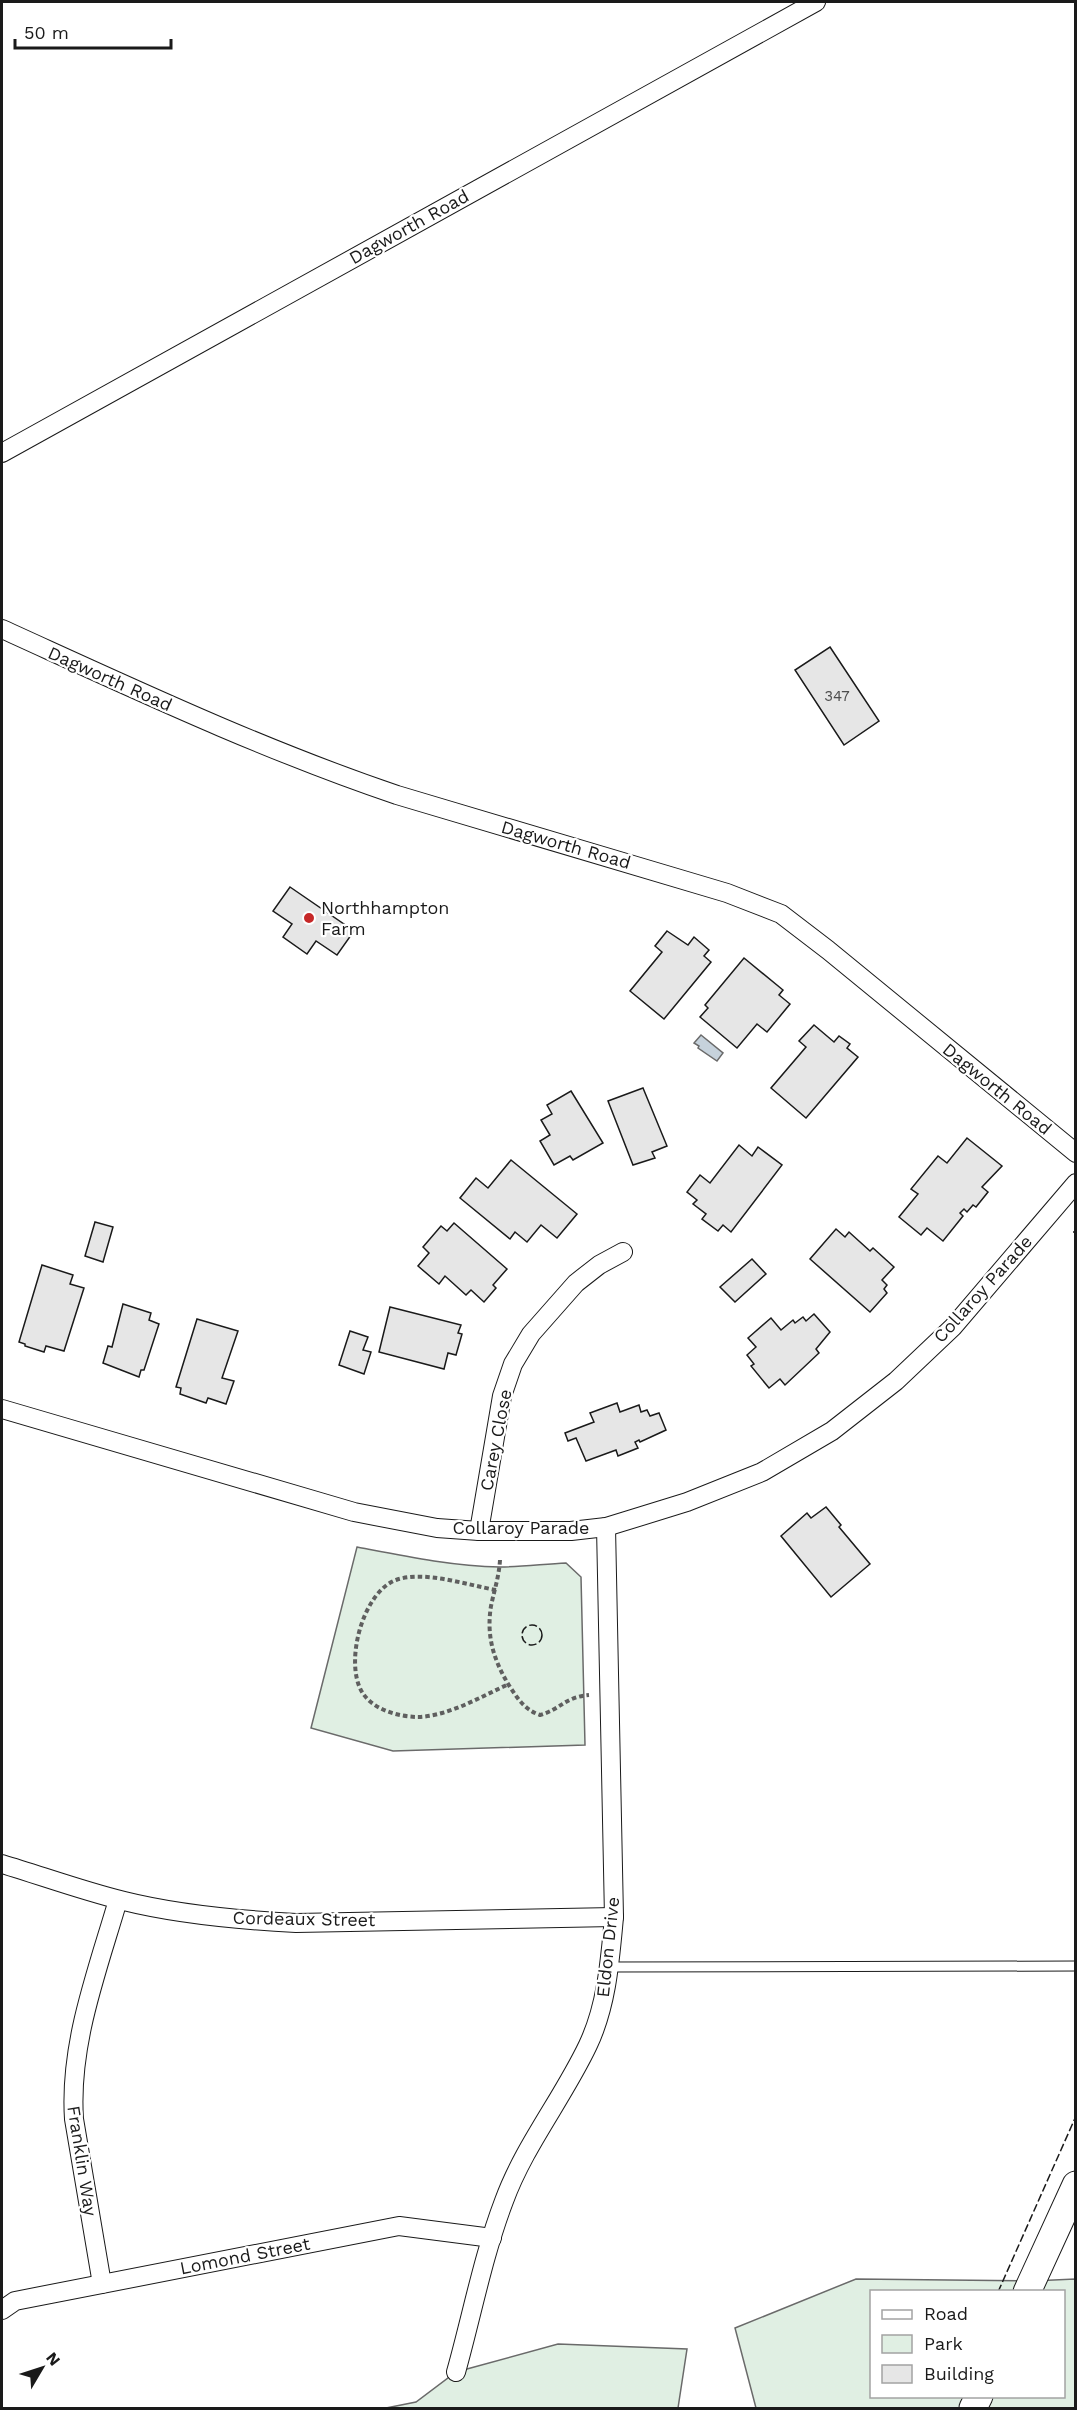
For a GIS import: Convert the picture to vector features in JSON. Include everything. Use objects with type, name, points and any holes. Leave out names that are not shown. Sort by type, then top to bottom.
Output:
[{"type":"street","name":"Dagworth Road","points":[[2,453],[816,2]]},
{"type":"street","name":"Dagworth Road","points":[[2,629],[246,739],[336,774],[408,798],[727,893],[781,914],[1076,1153]]},
{"type":"street","name":"Collaroy Parade","points":[[2,1409],[354,1512],[416,1524],[479,1531],[571,1531],[606,1527],[725,1488],[798,1452],[840,1425],[896,1381],[953,1327],[1076,1183]]},
{"type":"street","name":"Carey Close","points":[[479,1531],[502,1396],[513,1364],[531,1334],[576,1283],[599,1265],[623,1252]]},
{"type":"street","name":"Eldon Drive","points":[[456,2372],[504,2200],[588,2045],[603,2003],[614,1917],[606,1527]]},
{"type":"street","name":"Cordeaux Street","points":[[2,1864],[118,1900],[212,1917],[296,1923],[614,1917]]},
{"type":"street","name":"Franklin Way","points":[[102,2284],[74,2120],[72,2095],[77,2048],[118,1900]]},
{"type":"street","points":[[1028,2290],[1076,2185]]},
{"type":"street","name":"Lomond Street","points":[[2,2310],[15,2301],[399,2226],[492,2238]]},
{"type":"lane","points":[[609,1967],[1076,1966]]},
{"type":"path","points":[[500,1560],[489,1626],[490,1640],[496,1660],[509,1684],[524,1706],[540,1715],[569,1699],[589,1695]]},
{"type":"path","points":[[496,1590],[423,1576],[409,1576],[386,1585],[371,1603],[359,1635],[355,1659],[357,1677],[362,1692],[371,1703],[398,1715],[417,1717],[452,1710],[509,1684]]},
{"type":"green space","points":[[357,1547],[464,1565],[508,1567],[566,1563],[581,1577],[585,1745],[393,1751],[311,1728]]},
{"type":"green space","points":[[856,2279],[1032,2281],[1075,2279],[1075,2408],[756,2408],[735,2328]]},
{"type":"green space","points":[[558,2344],[687,2349],[678,2408],[386,2408],[416,2402],[456,2372]]},
{"type":"shaded area","points":[[701,1035],[723,1053],[717,1061],[694,1043]]},
{"type":"building","points":[[830,647],[879,721],[844,745],[795,670]]},
{"type":"building","name":"Northhampton Farm","points":[[290,887],[354,931],[337,955],[316,941],[307,954],[283,937],[292,924],[273,911]]},
{"type":"building","points":[[667,931],[688,945],[694,937],[709,950],[704,956],[711,962],[664,1019],[630,991],[662,952],[655,946]]},
{"type":"building","points":[[744,958],[783,990],[779,995],[790,1004],[767,1032],[757,1024],[737,1048],[700,1017],[708,1008],[705,1005]]},
{"type":"building","points":[[814,1025],[834,1042],[839,1036],[850,1044],[847,1048],[858,1057],[806,1118],[771,1088],[806,1047],[799,1041]]},
{"type":"building","points":[[643,1088],[667,1146],[652,1152],[655,1158],[633,1165],[608,1101]]},
{"type":"building","points":[[571,1091],[603,1143],[573,1160],[570,1156],[554,1165],[540,1141],[550,1135],[541,1120],[552,1114],[547,1105]]},
{"type":"building","points":[[967,1138],[1002,1166],[982,1187],[988,1192],[976,1207],[973,1205],[967,1212],[964,1209],[960,1213],[963,1216],[943,1241],[927,1228],[921,1235],[899,1217],[918,1194],[911,1189],[938,1156],[947,1163]]},
{"type":"building","points":[[739,1145],[752,1156],[758,1147],[782,1165],[731,1232],[723,1225],[718,1231],[702,1219],[706,1214],[693,1204],[697,1200],[687,1192],[700,1175],[710,1183]]},
{"type":"building","points":[[511,1160],[577,1214],[557,1238],[541,1225],[527,1242],[515,1232],[510,1239],[460,1198],[476,1178],[488,1188]]},
{"type":"building","points":[[95,1222],[113,1227],[103,1262],[85,1256]]},
{"type":"building","points":[[454,1223],[507,1269],[493,1285],[496,1288],[484,1302],[471,1290],[466,1295],[445,1276],[439,1284],[418,1266],[429,1253],[423,1247],[441,1226],[447,1231]]},
{"type":"building","points":[[836,1229],[845,1237],[849,1232],[870,1251],[873,1248],[894,1267],[882,1280],[887,1285],[884,1289],[887,1293],[870,1312],[810,1259]]},
{"type":"building","points":[[752,1259],[766,1274],[735,1302],[720,1287]]},
{"type":"building","points":[[42,1265],[73,1275],[70,1284],[84,1288],[64,1351],[46,1346],[44,1352],[19,1342]]},
{"type":"building","points":[[123,1304],[151,1313],[149,1320],[159,1324],[144,1370],[141,1370],[139,1377],[103,1363],[108,1346],[112,1347]]},
{"type":"building","points":[[390,1307],[461,1325],[458,1333],[462,1334],[456,1355],[448,1353],[444,1369],[379,1352]]},
{"type":"building","points":[[814,1314],[830,1332],[816,1349],[819,1353],[785,1385],[780,1379],[769,1388],[751,1366],[754,1364],[747,1355],[756,1347],[748,1338],[771,1318],[781,1330],[793,1320],[795,1323],[803,1317],[806,1321]]},
{"type":"building","points":[[197,1319],[238,1331],[222,1378],[234,1381],[226,1404],[208,1398],[206,1403],[180,1394],[181,1388],[176,1387]]},
{"type":"building","points":[[350,1331],[368,1337],[363,1350],[371,1352],[364,1374],[339,1365]]},
{"type":"building","points":[[617,1403],[620,1412],[639,1405],[641,1412],[647,1410],[650,1416],[659,1413],[666,1430],[640,1442],[639,1440],[635,1442],[638,1448],[618,1456],[616,1450],[586,1461],[576,1438],[568,1441],[565,1433],[594,1422],[590,1413]]},
{"type":"building","points":[[826,1507],[841,1525],[839,1527],[870,1564],[831,1597],[781,1536],[807,1513],[811,1518]]},
{"type":"fence","points":[[532,1625],[539,1628],[542,1635],[539,1642],[532,1645],[525,1642],[522,1635],[525,1628],[532,1625]]},
{"type":"fence","points":[[999,2290],[1076,2116]]},
{"type":"place","name":"Northhampton Farm","points":[[309,918]]}]
